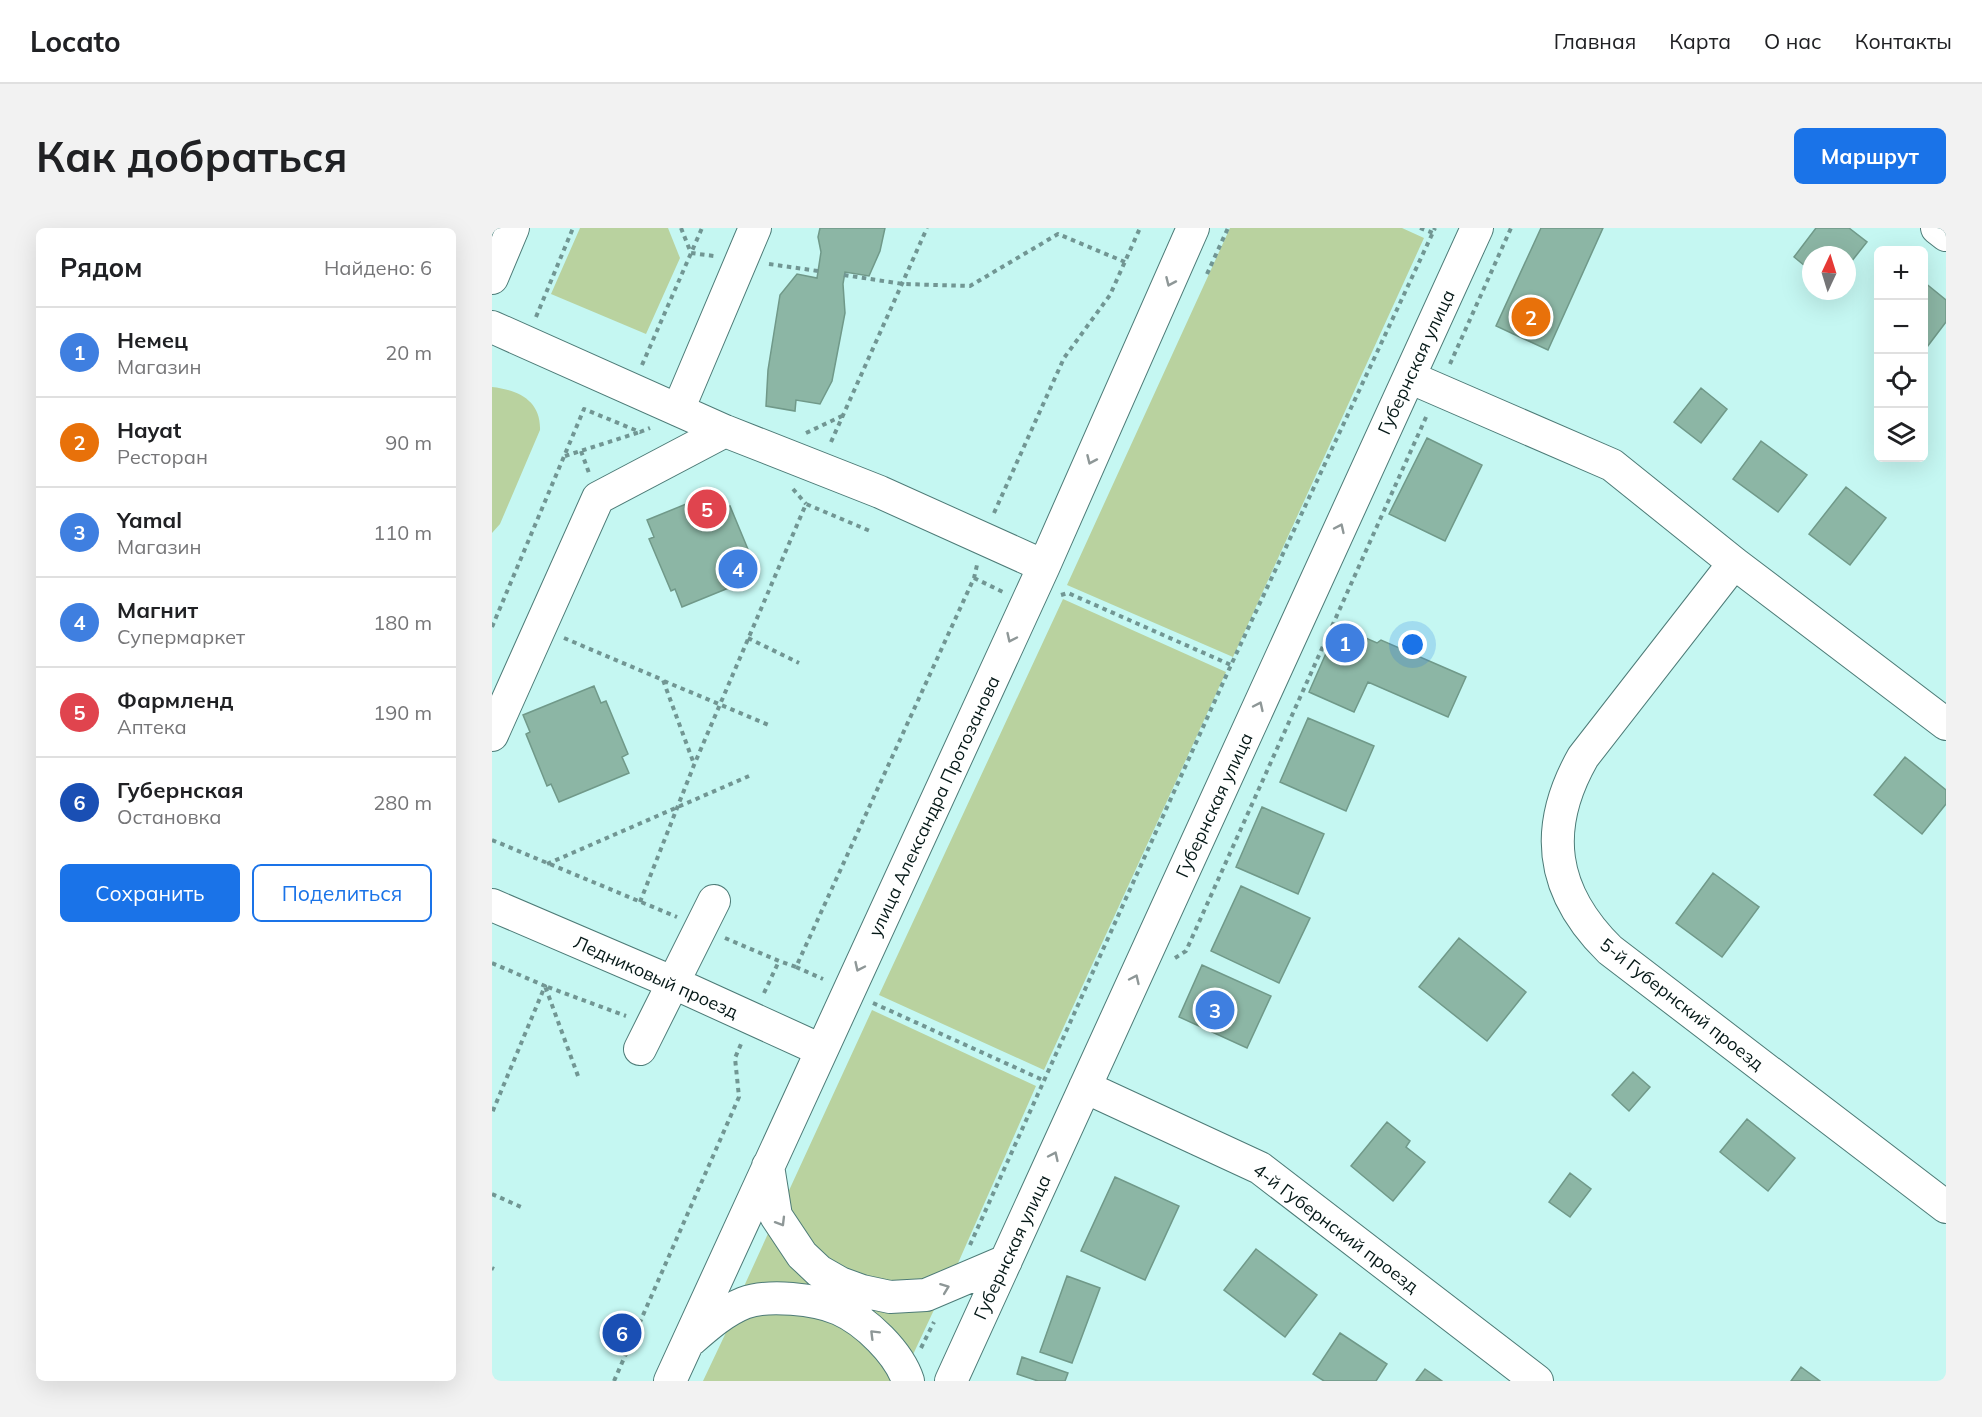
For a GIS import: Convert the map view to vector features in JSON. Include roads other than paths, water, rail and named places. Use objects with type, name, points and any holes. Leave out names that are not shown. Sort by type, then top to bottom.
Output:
[{"type":"street","points":[[492,278],[513,228]]},
{"type":"street","points":[[678,410],[755,228]]},
{"type":"street","name":"улица Александра Протозанова","points":[[670,1381],[820,1050],[1028,603],[1193,228]]},
{"type":"street","name":"Губернская улица","points":[[951,1381],[1477,228]]},
{"type":"street","points":[[1937,228],[1946,235]]},
{"type":"street","points":[[492,327],[725,431],[880,492],[1044,566]]},
{"type":"street","points":[[1409,376],[1612,465],[1734,563],[1946,724]]},
{"type":"street","points":[[492,735],[598,498],[725,431]]},
{"type":"street","name":"5-й Губернский проезд","points":[[1734,563],[1583,757],[1570,780],[1561,805],[1557,832],[1558,859],[1565,885],[1581,917],[1610,950],[1946,1208]]},
{"type":"street","name":"Ледниковый проезд","points":[[492,905],[674,983],[820,1050]]},
{"type":"street","points":[[645,1037],[708,914]]},
{"type":"street","name":"4-й Губернский проезд","points":[[1085,1086],[1260,1168],[1537,1381]]},
{"type":"street","points":[[768,1166],[776,1215],[802,1256],[819,1271],[840,1283],[890,1297],[926,1295],[952,1286],[1006,1261]]},
{"type":"street","points":[[687,1344],[717,1318],[745,1303],[774,1298],[804,1300],[839,1309],[872,1330],[895,1357],[907,1379]]},
{"type":"place","name":"Hayat","points":[[1531,317]]},
{"type":"place","name":"Фармленд","points":[[707,509]]},
{"type":"place","name":"Магнит","points":[[738,569]]},
{"type":"place","name":"Немец","points":[[1345,643]]},
{"type":"place","name":"Yamal","points":[[1215,1010]]},
{"type":"place","name":"Губернская","points":[[622,1333]]}]
